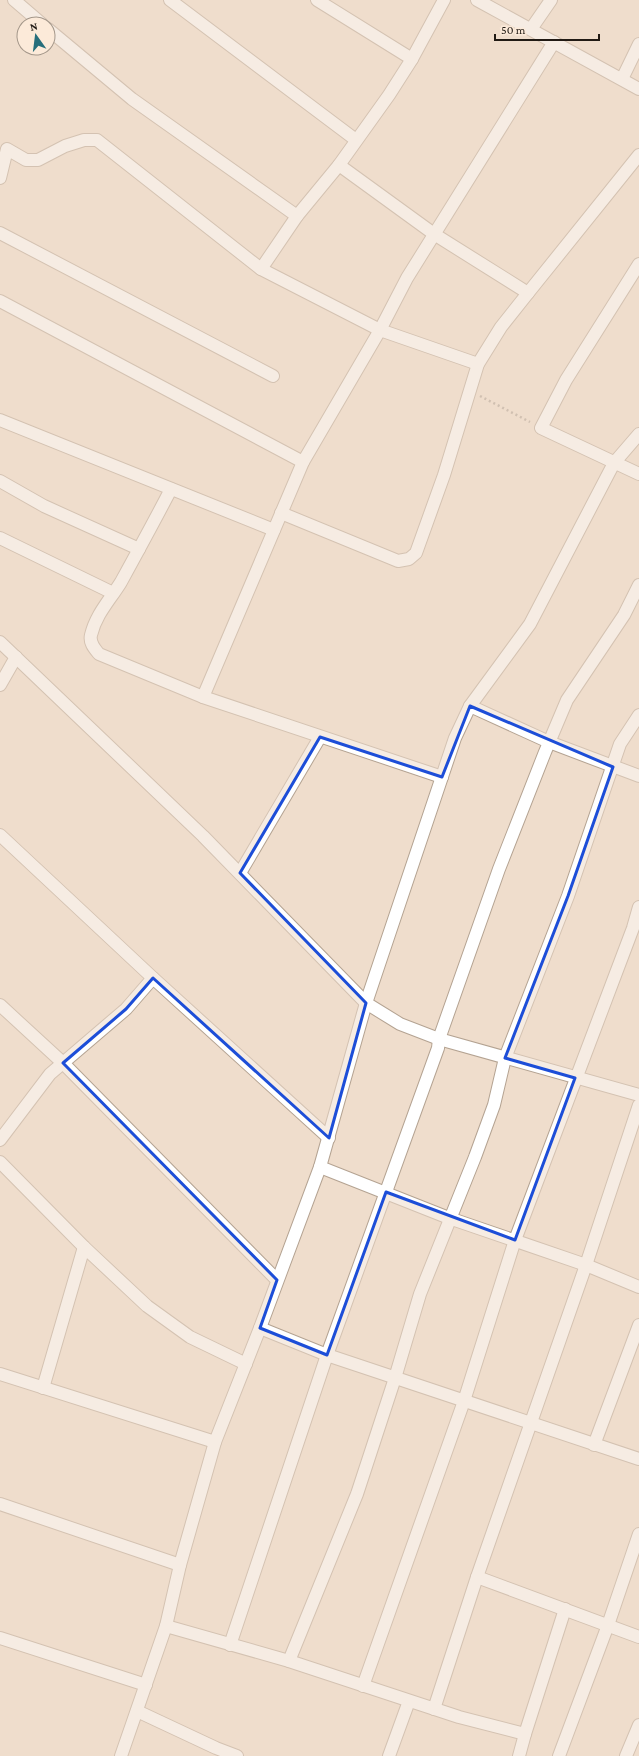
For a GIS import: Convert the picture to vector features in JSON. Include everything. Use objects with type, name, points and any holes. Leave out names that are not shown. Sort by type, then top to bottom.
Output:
[{"type":"street","points":[[14,0],[33,16]]},
{"type":"street","points":[[170,0],[356,140]]},
{"type":"street","points":[[317,0],[412,59]]},
{"type":"street","points":[[261,269],[297,216],[339,165],[389,95],[412,59],[444,0]]},
{"type":"street","points":[[477,0],[639,89]]},
{"type":"street","points":[[531,29],[551,0]]},
{"type":"street","points":[[56,36],[132,99],[297,216]]},
{"type":"street","points":[[203,697],[303,462],[434,234],[554,42]]},
{"type":"street","points":[[622,79],[639,44]]},
{"type":"street","points":[[0,178],[4,146],[26,160],[38,160],[65,146],[84,140],[97,140],[261,269],[380,330],[478,364]]},
{"type":"street","points":[[282,514],[398,561],[409,559],[416,552],[444,475],[478,364],[501,328],[639,155]]},
{"type":"street","points":[[339,165],[434,234],[528,293]]},
{"type":"street","points":[[0,232],[273,376]]},
{"type":"street","points":[[639,264],[566,380],[541,428],[639,474]]},
{"type":"street","points":[[0,301],[303,462]]},
{"type":"street","points":[[0,420],[274,530]]},
{"type":"street","points":[[121,1756],[166,1626],[180,1565],[216,1442],[320,1167],[366,1003],[455,738],[470,706],[530,624],[614,463],[639,434]]},
{"type":"street","points":[[0,481],[44,506],[139,549]]},
{"type":"street","points":[[171,489],[139,549],[104,606],[90,637],[93,647],[99,654],[203,697],[442,777]]},
{"type":"street","points":[[0,538],[113,593]]},
{"type":"street","points":[[230,1645],[327,1355],[438,1048],[439,1040],[499,868],[567,700],[624,615],[639,585]]},
{"type":"street","points":[[0,642],[240,873],[366,1003],[400,1024],[439,1040],[639,1095]]},
{"type":"street","points":[[0,685],[16,657]]},
{"type":"street","points":[[470,706],[549,742],[639,776]]},
{"type":"street","points":[[289,1662],[357,1494],[395,1378],[420,1294],[449,1218],[475,1157],[494,1105],[505,1058],[568,896],[620,744],[639,715]]},
{"type":"street","points":[[240,873],[320,736]]},
{"type":"street","points":[[0,835],[153,978],[329,1138]]},
{"type":"street","points":[[363,1686],[464,1401],[515,1240],[633,928],[639,907]]},
{"type":"street","points":[[0,1140],[50,1074],[126,1009],[153,978]]},
{"type":"street","points":[[0,1005],[63,1063],[277,1280]]},
{"type":"street","points":[[434,1710],[477,1577],[532,1423],[639,1105]]},
{"type":"street","points":[[0,1162],[84,1247],[147,1306],[174,1327],[190,1337],[246,1364]]},
{"type":"street","points":[[320,1167],[449,1218],[586,1265],[639,1286]]},
{"type":"street","points":[[43,1388],[84,1247]]},
{"type":"street","points":[[594,1445],[639,1324]]},
{"type":"street","points":[[260,1328],[327,1355],[639,1459]]},
{"type":"street","points":[[0,1374],[216,1442]]},
{"type":"street","points":[[0,1504],[180,1565]]},
{"type":"street","points":[[559,1756],[608,1625],[639,1534]]},
{"type":"street","points":[[477,1577],[639,1637]]},
{"type":"street","points":[[519,1756],[565,1609]]},
{"type":"street","points":[[166,1626],[289,1662],[434,1710],[525,1734]]},
{"type":"street","points":[[0,1638],[146,1685]]},
{"type":"street","points":[[389,1756],[409,1702]]},
{"type":"street","points":[[136,1711],[237,1756]]},
{"type":"street","points":[[626,1756],[639,1725]]},
{"type":"path","points":[[470,391],[541,428]]},
{"type":"highlighted area","points":[[470,706],[613,767],[568,896],[505,1058],[575,1078],[515,1240],[386,1192],[327,1355],[260,1328],[277,1280],[63,1063],[126,1009],[153,978],[329,1138],[366,1003],[240,873],[320,737],[442,777]]}]
